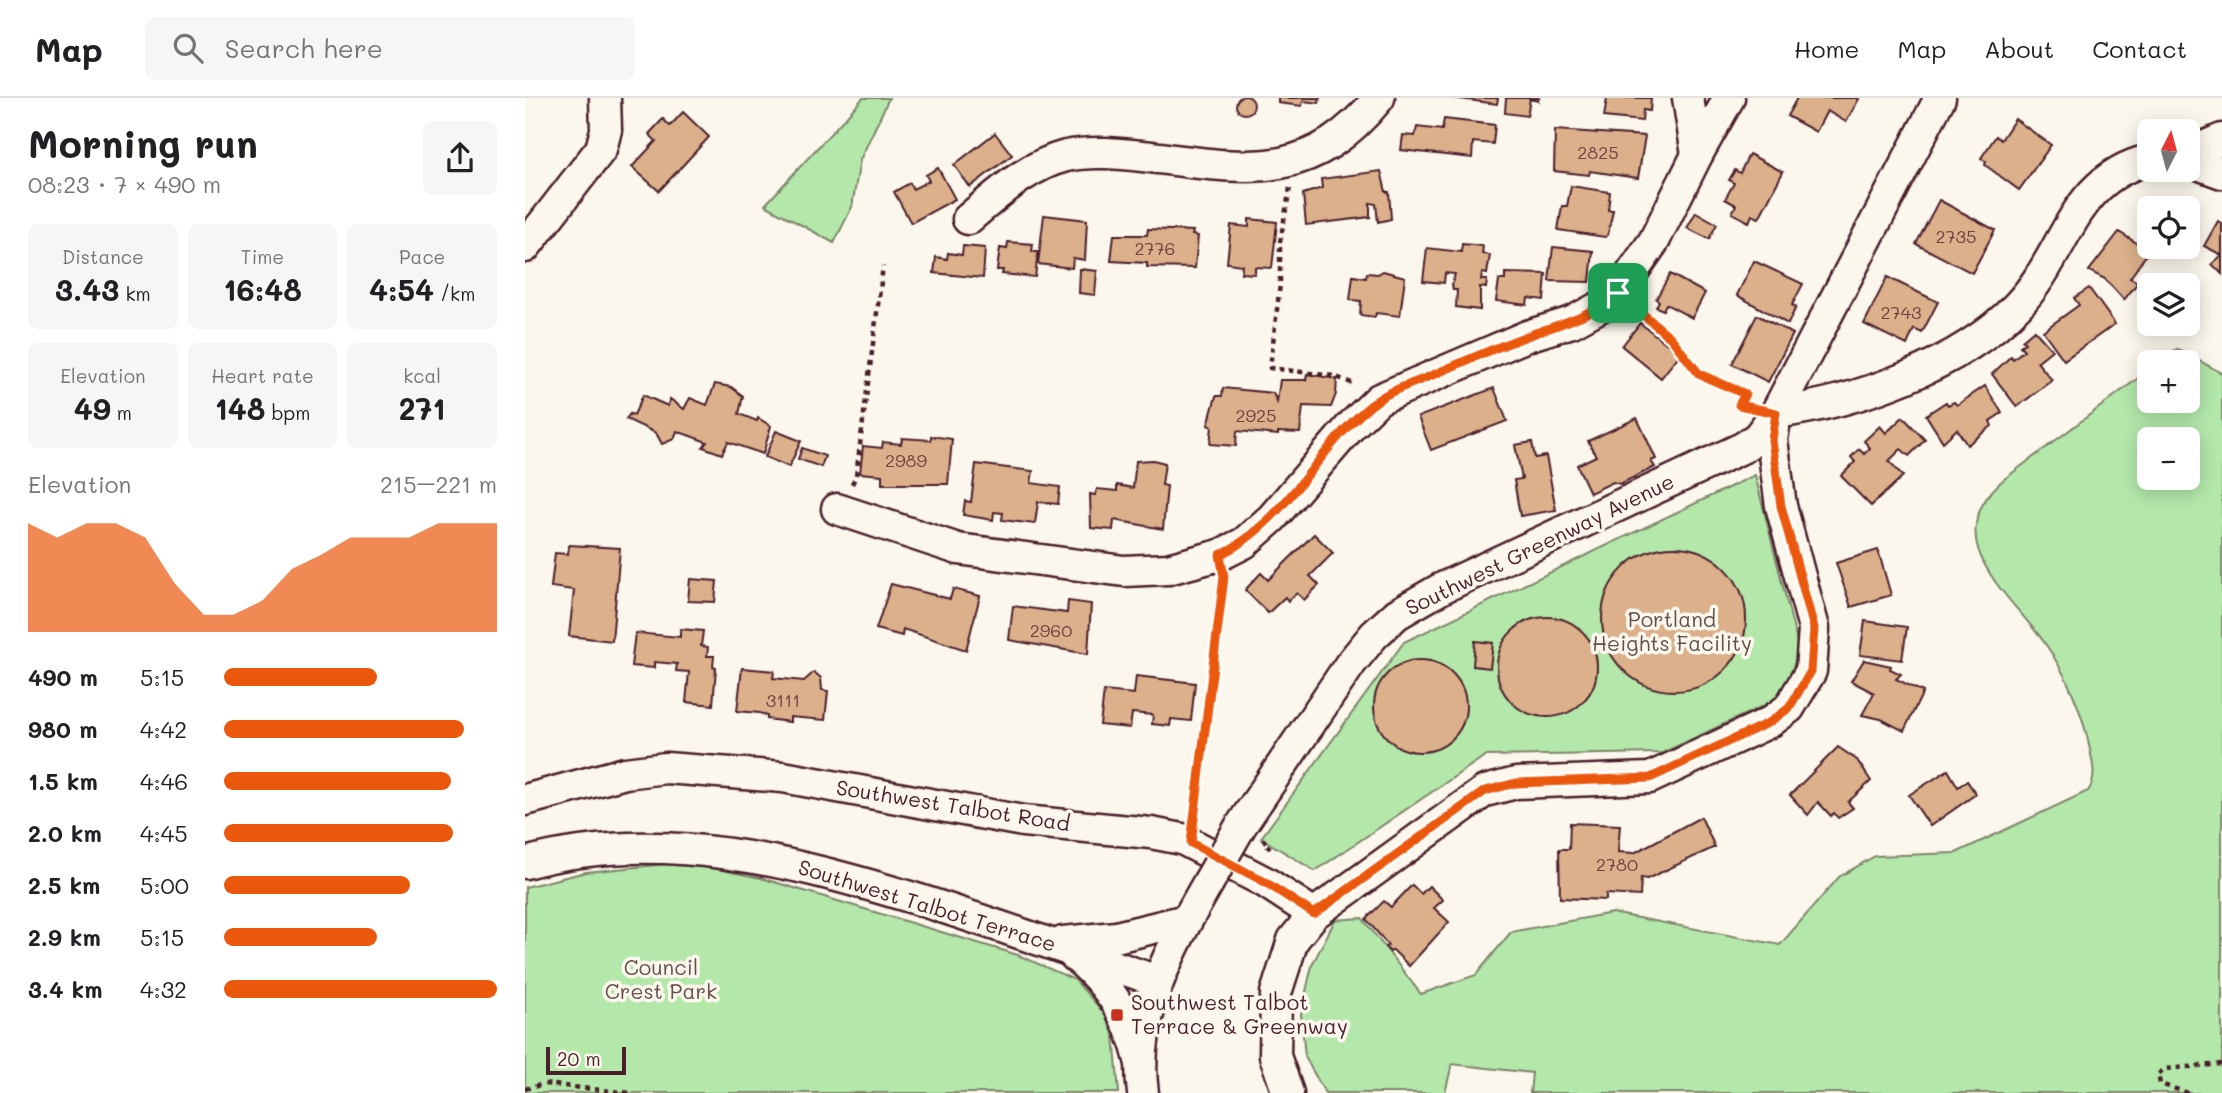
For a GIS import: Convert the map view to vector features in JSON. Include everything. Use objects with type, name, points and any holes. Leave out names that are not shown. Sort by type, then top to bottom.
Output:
[{"type":"street","points":[[525,247],[601,149],[606,130],[605,98]]},
{"type":"street","points":[[968,219],[1022,175],[1042,164],[1082,153],[1132,155],[1237,168],[1287,163],[1305,157],[1342,136],[1379,98]]},
{"type":"street","points":[[1688,98],[1697,155]]},
{"type":"street","points":[[837,509],[958,550],[1111,569],[1168,569],[1220,555],[1244,543],[1272,518],[1351,426],[1379,399],[1527,336],[1573,321],[1603,306],[1618,293],[1654,241],[1697,155],[1730,98]]},
{"type":"street","name":"Southwest Greenway Avenue","points":[[1142,1079],[1157,981],[1169,951],[1240,827],[1351,663],[1374,635],[1397,614],[1442,588],[1744,447],[1758,437],[1776,413],[1940,98]]},
{"type":"street","points":[[2200,151],[2222,139]]},
{"type":"street","points":[[1287,1093],[1275,1056],[1276,993],[1293,940],[1314,914],[1485,791],[1516,783],[1650,778],[1770,722],[1789,708],[1811,671],[1814,628],[1781,506],[1772,440],[1776,413],[1837,402],[1946,359],[1977,338],[2018,306],[2048,264],[2090,192],[2124,169],[2137,164]]},
{"type":"street","points":[[2200,164],[2222,173]]},
{"type":"street","name":"Southwest Talbot Road","points":[[525,800],[625,773],[666,768],[783,778],[1023,821],[1151,833],[1191,843],[1265,882],[1314,914]]},
{"type":"street","name":"Southwest Talbot Terrace","points":[[525,863],[594,848],[698,849],[777,861],[848,878],[1058,945],[1157,981]]},
{"type":"street","points":[[1058,945],[1116,937],[1187,920]]},
{"type":"street","points":[[1058,945],[1093,971],[1121,1007],[1142,1079]]},
{"type":"path","points":[[1287,163],[1290,187],[1280,242],[1280,284],[1270,368],[1334,376],[1344,382],[1366,386],[1379,399]]},
{"type":"path","points":[[837,509],[856,477],[879,273],[883,266]]},
{"type":"path","points":[[1618,293],[1671,338],[1699,374],[1745,394],[1739,405],[1776,413]]},
{"type":"path","points":[[1191,843],[1224,577],[1220,555]]},
{"type":"path","points":[[2188,1093],[2160,1084],[2158,1074],[2165,1069],[2222,1064]]},
{"type":"path","points":[[525,1088],[544,1084],[631,1093]]},
{"type":"green space","points":[[863,98],[889,98],[860,160],[852,207],[834,243],[765,205]]},
{"type":"green space","points":[[2200,361],[2222,373],[2222,1093],[1530,1093],[1532,1073],[1452,1064],[1445,1093],[1325,1093],[1305,1057],[1301,1014],[1312,965],[1335,920],[1362,918],[1421,994],[1476,975],[1511,932],[1612,913],[1780,945],[1839,877],[1875,856],[1956,853],[2088,791],[2093,776],[2092,761],[2073,693],[2044,642],[1997,584],[1977,544],[1976,523],[1984,502],[2003,480],[2137,379],[2137,413],[2200,413]]},
{"type":"green space","name":"Portland Heights Facility","points":[[1755,475],[1799,650],[1782,697],[1662,753],[1485,756],[1315,871],[1261,838],[1404,642]]},
{"type":"green space","name":"Council Crest Park","points":[[667,864],[707,867],[761,878],[1018,955],[1075,980],[1105,1014],[1114,1036],[1119,1093],[525,1093],[525,887],[586,872]]},
{"type":"building","points":[[1241,96],[1249,96],[1254,105],[1252,112],[1241,114],[1236,109],[1236,101]]},
{"type":"building","points":[[1278,98],[1320,98],[1319,103],[1303,101],[1302,106],[1278,103]]},
{"type":"building","points":[[1452,98],[1498,98],[1497,104]]},
{"type":"building","points":[[1506,98],[1539,98],[1538,101],[1530,99],[1527,116],[1505,113]]},
{"type":"building","points":[[1607,98],[1651,98],[1650,111],[1643,110],[1642,121],[1604,117]]},
{"type":"building","points":[[1797,98],[1859,99],[1846,122],[1827,111],[1816,132],[1787,116]]},
{"type":"building","points":[[683,112],[709,137],[659,191],[632,167],[656,141],[649,134],[663,119],[670,126]]},
{"type":"building","points":[[1444,119],[1495,125],[1493,144],[1473,142],[1472,158],[1401,150],[1403,135],[1415,136],[1417,127],[1442,130]]},
{"type":"building","points":[[2015,119],[2051,145],[2019,190],[1985,165],[1986,162],[1981,158],[1996,136],[2001,140]]},
{"type":"building","points":[[1555,130],[1645,136],[1638,178],[1590,171],[1589,175],[1554,171]]},
{"type":"building","points":[[995,133],[1012,155],[970,187],[954,165]]},
{"type":"building","points":[[1749,154],[1783,172],[1759,218],[1752,215],[1749,222],[1732,213],[1736,205],[1725,199],[1734,183],[1729,180],[1735,170],[1740,173]]},
{"type":"building","points":[[938,168],[955,199],[911,223],[894,192],[910,183],[913,189],[929,181],[926,175]]},
{"type":"building","points":[[1381,171],[1386,192],[1389,192],[1391,219],[1378,222],[1376,204],[1370,203],[1370,217],[1306,225],[1303,194],[1322,188],[1321,179]]},
{"type":"building","points":[[1571,186],[1610,192],[1608,210],[1613,210],[1608,235],[1605,237],[1558,230],[1562,206],[1567,206]]},
{"type":"building","points":[[1939,200],[1995,230],[1972,273],[1916,244]]},
{"type":"building","points":[[1696,212],[1717,224],[1709,239],[1687,228]]},
{"type":"building","points":[[1044,215],[1087,220],[1085,260],[1073,258],[1072,268],[1038,264]]},
{"type":"building","points":[[1249,219],[1277,222],[1272,268],[1255,267],[1255,274],[1241,273],[1242,265],[1227,263],[1231,225],[1249,227]]},
{"type":"building","points":[[2218,221],[2222,224],[2222,255],[2204,246]]},
{"type":"building","points":[[1148,229],[1193,231],[1192,235],[1198,236],[1195,268],[1147,267],[1147,263],[1111,261],[1114,235],[1147,235]]},
{"type":"building","points":[[2119,232],[2137,243],[2137,259],[2143,259],[2130,278],[2137,283],[2124,300],[2105,279],[2089,271]]},
{"type":"building","points":[[1008,242],[1033,244],[1032,252],[1038,252],[1035,277],[1002,274],[1003,270],[997,270],[1000,248],[1007,249]]},
{"type":"building","points":[[1462,244],[1483,246],[1482,254],[1490,255],[1487,274],[1482,273],[1481,280],[1487,280],[1486,288],[1480,287],[1480,310],[1456,307],[1457,290],[1453,290],[1452,284],[1455,274],[1445,273],[1444,283],[1423,281],[1427,248],[1461,252]]},
{"type":"building","points":[[963,246],[985,248],[983,278],[934,273],[936,257],[947,259],[948,253],[962,255]]},
{"type":"building","points":[[1553,247],[1593,251],[1590,282],[1549,281]]},
{"type":"building","points":[[2222,255],[2222,274],[2212,264]]},
{"type":"building","points":[[1754,261],[1803,284],[1792,305],[1796,307],[1788,324],[1737,295]]},
{"type":"building","points":[[1080,269],[1097,271],[1095,295],[1079,293]]},
{"type":"building","points":[[1383,271],[1405,277],[1400,316],[1376,313],[1375,317],[1360,315],[1361,301],[1350,300],[1353,276],[1366,278],[1367,273],[1378,274]]},
{"type":"building","points":[[1505,273],[1546,274],[1544,300],[1528,298],[1527,305],[1496,301],[1499,280],[1505,280]]},
{"type":"building","points":[[1670,274],[1705,293],[1692,318],[1666,304],[1663,310],[1656,307],[1659,301],[1656,299]]},
{"type":"building","points":[[1887,277],[1938,302],[1922,333],[1914,329],[1907,345],[1864,324]]},
{"type":"building","points":[[2089,288],[2115,324],[2064,360],[2043,331],[2079,305],[2074,298]]},
{"type":"building","points":[[1757,315],[1793,334],[1768,382],[1732,364]]},
{"type":"building","points":[[1640,323],[1680,354],[1661,378],[1622,346]]},
{"type":"building","points":[[2034,330],[2052,350],[2037,362],[2052,380],[2017,407],[1992,374],[2011,356],[2013,359],[2024,350],[2020,346],[2025,343],[2022,340]]},
{"type":"building","points":[[1307,374],[1337,379],[1336,394],[1331,407],[1303,406],[1300,433],[1278,432],[1278,435],[1237,431],[1236,446],[1210,444],[1212,427],[1208,425],[1216,396],[1222,396],[1223,388],[1273,393],[1277,402],[1280,380],[1306,380]]},
{"type":"building","points":[[715,384],[731,387],[743,396],[739,414],[757,421],[758,418],[771,426],[763,454],[728,442],[722,454],[703,447],[707,442],[677,431],[674,439],[662,444],[656,433],[626,419],[630,414],[634,415],[643,395],[668,406],[670,399],[684,409],[690,398],[707,405]]},
{"type":"building","points":[[1985,386],[2002,413],[1990,421],[1992,426],[1967,445],[1957,429],[1943,442],[1926,415],[1946,402],[1948,405],[1954,402],[1957,405]]},
{"type":"building","points":[[1494,388],[1507,421],[1431,450],[1418,417]]},
{"type":"building","points":[[1903,417],[1925,440],[1909,456],[1901,449],[1889,461],[1903,476],[1871,506],[1841,476],[1855,462],[1851,457],[1859,449],[1864,454],[1870,448],[1864,441],[1880,426],[1886,433]]},
{"type":"building","points":[[1637,418],[1656,459],[1651,461],[1655,467],[1620,484],[1613,482],[1590,493],[1577,465],[1596,456],[1588,441]]},
{"type":"building","points":[[776,431],[801,441],[789,467],[765,457]]},
{"type":"building","points":[[931,436],[952,439],[948,484],[882,484],[882,475],[860,473],[863,446],[882,448],[883,442],[901,444],[902,438],[931,440]]},
{"type":"building","points":[[1532,442],[1535,458],[1546,456],[1556,510],[1520,516],[1514,480],[1522,479],[1515,445]]},
{"type":"building","points":[[802,448],[825,456],[821,467],[798,459]]},
{"type":"building","points":[[1153,460],[1165,463],[1162,485],[1167,486],[1163,529],[1114,520],[1113,530],[1091,528],[1090,494],[1095,495],[1097,489],[1117,491],[1117,485],[1133,488],[1136,461]]},
{"type":"building","points":[[976,464],[1033,471],[1031,483],[1060,487],[1058,504],[1038,502],[1035,524],[1002,520],[1003,513],[994,512],[993,520],[963,515],[965,501],[971,502]]},
{"type":"building","points":[[1314,534],[1333,553],[1310,576],[1319,585],[1304,600],[1297,593],[1288,601],[1285,597],[1268,613],[1245,590],[1261,573],[1268,580]]},
{"type":"building","points":[[569,545],[620,548],[612,641],[569,636],[574,590],[551,587],[555,553],[568,554]]},
{"type":"building","points":[[1674,547],[1701,553],[1725,568],[1740,592],[1746,619],[1740,646],[1725,670],[1701,685],[1674,691],[1647,685],[1623,670],[1608,646],[1602,619],[1608,592],[1623,568],[1647,553]]},
{"type":"building","points":[[1878,550],[1891,595],[1851,607],[1836,563]]},
{"type":"building","points":[[690,579],[717,581],[715,602],[688,601]]},
{"type":"building","points":[[891,584],[950,599],[953,589],[980,596],[966,650],[903,629],[902,636],[876,629]]},
{"type":"building","points":[[1068,601],[1091,604],[1088,654],[1009,640],[1013,606],[1067,613]]},
{"type":"building","points":[[1547,617],[1575,625],[1589,639],[1597,667],[1589,695],[1575,709],[1547,717],[1519,709],[1505,695],[1497,667],[1505,639],[1519,625]]},
{"type":"building","points":[[1865,621],[1907,627],[1902,660],[1860,655]]},
{"type":"building","points":[[680,629],[703,631],[701,646],[708,647],[707,656],[714,656],[713,667],[716,668],[713,705],[686,702],[689,672],[676,671],[677,664],[654,662],[654,668],[631,666],[635,633],[680,637]]},
{"type":"building","points":[[1475,641],[1493,643],[1490,668],[1473,666]]},
{"type":"building","points":[[1420,660],[1438,663],[1453,673],[1463,688],[1466,706],[1463,724],[1453,739],[1438,749],[1420,752],[1402,749],[1387,739],[1377,724],[1374,706],[1377,688],[1387,673],[1402,663]]},
{"type":"building","points":[[1864,660],[1891,666],[1890,669],[1901,674],[1896,679],[1923,692],[1904,731],[1881,719],[1862,715],[1874,693],[1851,681]]},
{"type":"building","points":[[742,668],[774,671],[773,678],[804,681],[814,672],[821,678],[822,690],[828,691],[825,720],[790,717],[790,722],[767,719],[767,716],[760,713],[737,711]]},
{"type":"building","points":[[1136,676],[1195,683],[1191,721],[1171,719],[1170,726],[1152,724],[1153,715],[1132,713],[1130,728],[1100,725],[1104,691],[1134,694]]},
{"type":"building","points":[[1838,747],[1857,760],[1871,781],[1848,802],[1853,808],[1838,818],[1834,813],[1831,816],[1818,802],[1808,815],[1790,795]]},
{"type":"building","points":[[1948,770],[1958,787],[1967,781],[1976,794],[1930,826],[1909,795]]},
{"type":"building","points":[[1701,817],[1715,847],[1647,879],[1641,878],[1640,896],[1606,894],[1606,900],[1560,898],[1559,849],[1569,849],[1570,823],[1620,825],[1618,852],[1634,853]]},
{"type":"building","points":[[1412,885],[1421,894],[1429,886],[1443,900],[1434,908],[1449,922],[1409,966],[1393,950],[1390,952],[1385,947],[1388,945],[1366,919],[1384,901],[1391,907]]},
{"type":"place","name":"Southwest Talbot Terrace & Greenway","points":[[1117,1015]]},
{"type":"route","points":[[1618,293],[1671,338],[1699,374],[1745,394],[1739,405],[1776,413],[1772,440],[1781,506],[1814,628],[1811,671],[1789,708],[1770,722],[1650,778],[1516,783],[1485,791],[1314,914],[1265,882],[1191,843],[1214,677],[1224,577],[1220,555],[1244,543],[1272,518],[1351,426],[1379,399],[1527,336],[1573,321],[1603,306],[1618,293]]}]
